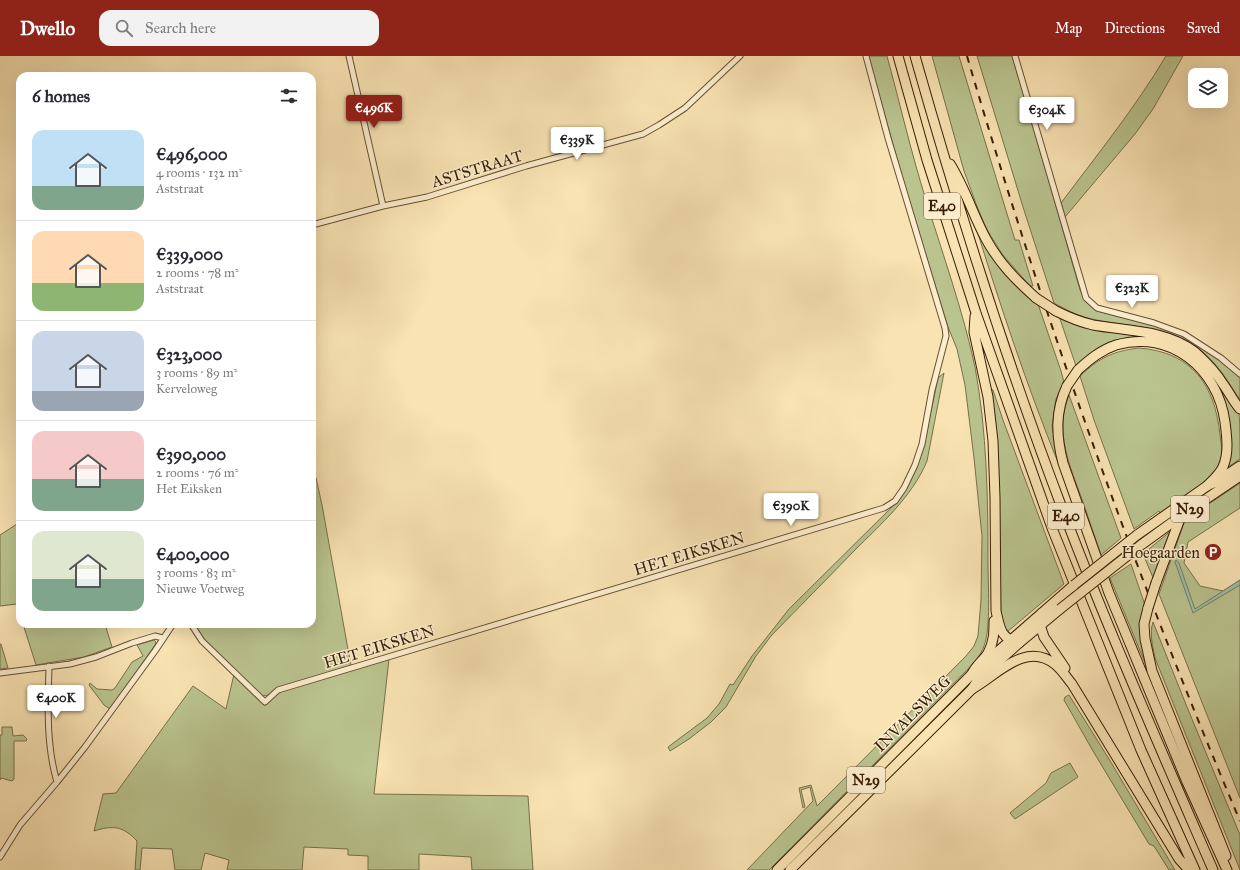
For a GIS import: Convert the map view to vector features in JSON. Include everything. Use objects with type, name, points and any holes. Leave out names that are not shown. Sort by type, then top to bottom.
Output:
[{"type":"highway","name":"E40","points":[[898,56],[927,160],[976,313],[1050,520],[1095,638],[1141,750],[1195,870]]},
{"type":"highway","name":"E40","points":[[915,56],[943,153],[1018,386],[1062,507],[1139,699],[1213,870]]},
{"type":"highway","points":[[943,153],[957,175],[986,239],[996,256],[1015,279],[1036,298],[1056,311],[1091,324],[1160,336],[1181,343],[1204,360],[1222,382],[1240,409]]},
{"type":"highway","points":[[976,313],[974,332],[988,397],[993,441],[996,611],[999,628],[1010,640],[1019,643]]},
{"type":"highway","points":[[1207,486],[1218,475],[1222,468],[1227,451],[1227,439],[1224,414],[1220,398],[1210,379],[1196,364],[1186,356],[1172,349],[1157,344],[1142,342],[1128,343],[1106,349],[1092,357],[1078,370],[1067,386],[1061,402],[1057,426],[1058,446],[1063,463],[1108,593],[1184,775],[1227,870]]},
{"type":"highway","name":"N29","points":[[1059,604],[1137,535],[1207,486],[1216,482],[1240,466]]},
{"type":"highway","name":"N29","points":[[1059,604],[1181,516],[1240,476]]},
{"type":"highway","points":[[1181,516],[1148,608],[1144,624],[1145,639],[1152,671],[1232,870]]},
{"type":"highway","name":"INVALSWEG","points":[[777,870],[972,674],[1042,613],[1059,604]]},
{"type":"highway","name":"INVALSWEG","points":[[790,870],[972,689],[978,680],[1040,625],[1059,604]]},
{"type":"highway","points":[[972,674],[976,666],[988,653],[992,642],[996,611]]},
{"type":"highway","points":[[1042,613],[1040,625],[1044,637],[1179,859],[1189,870]]},
{"type":"highway","points":[[972,689],[1013,662],[1025,657],[1041,658],[1052,662],[1072,684]]},
{"type":"street","points":[[349,56],[383,206]]},
{"type":"street","name":"ASTSTRAAT","points":[[316,224],[383,206],[427,197],[526,166],[643,134],[685,108],[740,56]]},
{"type":"street","name":"HET EIKSKEN","points":[[194,628],[202,641],[265,702],[278,690],[884,508],[895,501],[904,488],[915,465],[922,444],[932,390],[946,336],[945,328],[888,138],[866,56]]},
{"type":"street","points":[[1015,56],[1086,298],[1096,308],[1154,323],[1184,334],[1221,358],[1240,374]]},
{"type":"street","points":[[0,858],[20,825],[57,782],[112,711],[170,628]]},
{"type":"street","points":[[0,673],[70,664],[96,657],[154,636],[163,638]]},
{"type":"street","points":[[49,666],[48,718],[54,772],[57,782]]},
{"type":"green space","points":[[868,56],[887,56],[915,164],[959,304],[975,367],[982,416],[987,490],[988,628],[984,646],[978,658],[769,870],[747,870],[813,801],[810,787],[801,790],[805,807],[803,808],[799,788],[811,785],[817,806],[966,656],[974,646],[978,636],[981,600],[982,536],[965,385],[957,349],[948,327],[908,197]]},
{"type":"green space","points":[[932,56],[959,56],[1015,240],[1019,240],[1033,286],[1030,286],[1002,254],[986,228],[964,171]]},
{"type":"green space","points":[[977,56],[1013,56],[1080,290],[1086,302],[1093,308],[1105,313],[1181,334],[1211,353],[1240,377],[1240,400],[1214,363],[1203,352],[1177,336],[1148,328],[1084,317],[1054,303]]},
{"type":"green space","points":[[1166,56],[1183,56],[1153,109],[1135,134],[1065,217],[1061,203],[1129,113]]},
{"type":"green space","points":[[975,224],[997,263],[1013,283],[1038,304],[1064,382],[1056,399],[1052,426],[1059,465],[1014,345]]},
{"type":"green space","points":[[1059,316],[1081,325],[1165,341],[1184,349],[1202,363],[1219,384],[1239,414],[1240,459],[1225,469],[1229,457],[1230,440],[1222,401],[1213,382],[1201,366],[1186,354],[1169,345],[1150,340],[1130,340],[1109,345],[1100,349],[1076,366]]},
{"type":"green space","points":[[1139,348],[1157,351],[1173,356],[1187,364],[1198,374],[1213,401],[1217,417],[1222,454],[1220,465],[1216,472],[1202,485],[1160,513],[1159,511],[1134,529],[1094,420],[1080,376],[1094,364],[1107,356],[1121,351]]},
{"type":"green space","points":[[944,373],[927,461],[913,486],[885,520],[771,636],[756,656],[726,707],[711,722],[670,751],[668,747],[707,718],[719,704],[730,684],[733,685],[752,656],[789,609],[896,503],[915,470],[923,450],[938,378]]},
{"type":"green space","points":[[991,389],[993,390],[1064,584],[1007,632],[1001,625],[998,470]]},
{"type":"green space","points":[[1069,395],[1121,538],[1101,555],[1073,475],[1063,436],[1065,409]]},
{"type":"green space","points":[[316,478],[351,666],[275,690],[268,695],[263,696],[204,640],[196,628],[316,628]]},
{"type":"green space","points":[[1240,483],[1240,508],[1188,542],[1184,563],[1200,586],[1223,591],[1240,580],[1240,798],[1159,594],[1185,520]]},
{"type":"green space","points":[[16,525],[16,604],[0,606],[0,535]]},
{"type":"green space","points":[[1173,529],[1154,580],[1143,554]]},
{"type":"green space","points":[[1131,564],[1145,605],[1141,642],[1150,675],[1110,578]]},
{"type":"green space","points":[[1153,622],[1240,835],[1240,870],[1155,658],[1151,635]]},
{"type":"green space","points":[[24,628],[106,628],[112,647],[84,657],[36,665]]},
{"type":"green space","points":[[154,640],[156,642],[155,645],[110,709],[104,705],[89,685],[90,683],[97,689],[112,690],[115,688],[132,662],[143,656],[137,645]]},
{"type":"green space","points":[[1,644],[8,668],[0,669]]},
{"type":"green space","points":[[389,659],[374,794],[528,796],[533,870],[472,870],[471,857],[419,854],[419,870],[368,870],[368,856],[348,855],[348,849],[304,847],[302,870],[227,870],[229,860],[205,853],[201,870],[175,870],[172,849],[142,848],[140,870],[135,870],[137,841],[132,836],[117,828],[107,828],[94,831],[103,794],[116,793],[193,686],[226,709],[234,674],[265,704],[278,693],[285,690]]},
{"type":"green space","points":[[1069,695],[1175,870],[1169,870],[1154,846],[1149,844],[1064,700],[1065,697]]},
{"type":"green space","points":[[2,727],[12,727],[13,736],[23,735],[27,739],[26,741],[14,741],[14,779],[12,781],[1,778],[0,780],[0,735],[2,735]]},
{"type":"green space","points":[[1070,763],[1078,777],[1015,819],[1010,813],[1046,783],[1051,773]]},
{"type":"shaded area","points":[[1176,560],[1179,563],[1195,609],[1240,580],[1240,585],[1193,613],[1175,562]]},
{"type":"railway","points":[[967,56],[1027,250],[1092,442],[1163,633],[1240,821]]},
{"type":"place","name":"Hoegaarden","points":[[1213,552]]}]
